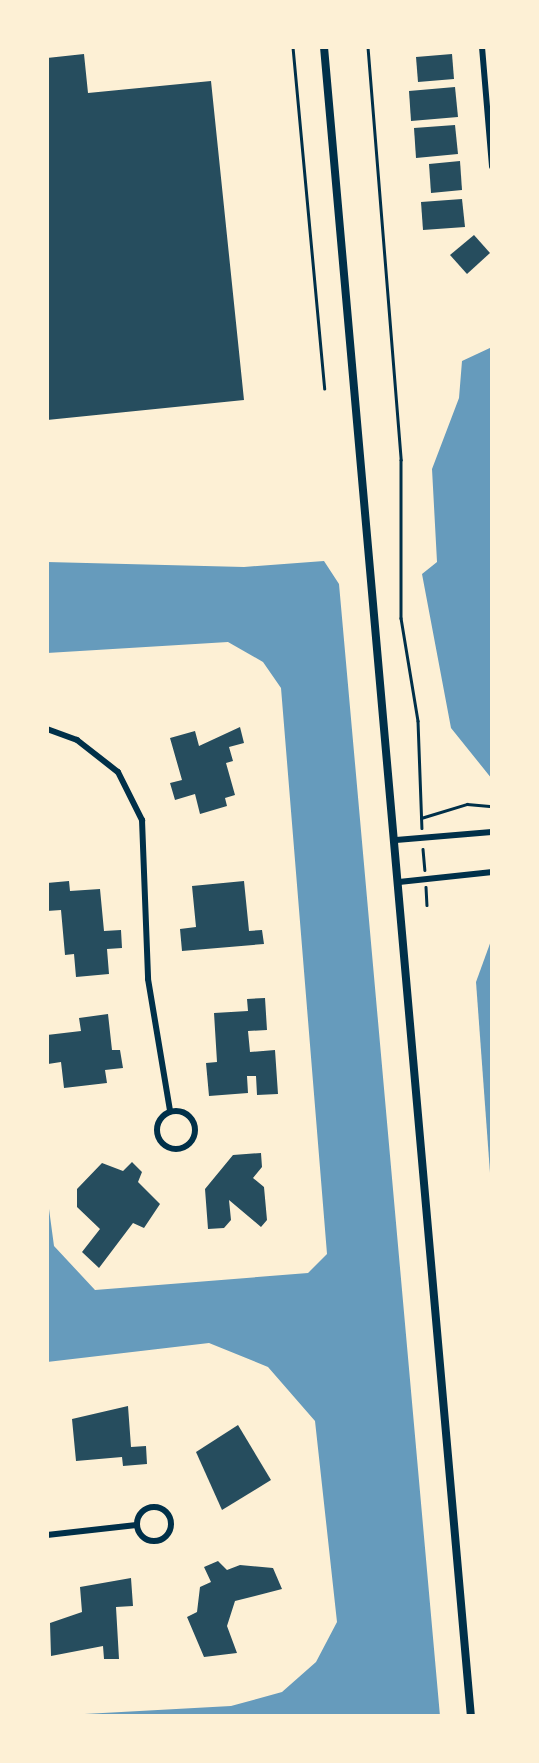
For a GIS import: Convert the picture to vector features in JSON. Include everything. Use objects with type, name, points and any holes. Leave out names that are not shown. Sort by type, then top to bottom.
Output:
[{"type":"street","points":[[324,47],[396,840],[471,1716]]},
{"type":"street","points":[[482,47],[492,167]]},
{"type":"street","points":[[47,729],[77,740],[118,772],[142,820],[148,979],[170,1111]]},
{"type":"street","points":[[396,840],[492,832]]},
{"type":"street","points":[[399,882],[492,872]]},
{"type":"street","points":[[170,1111],[184,1112],[194,1124],[193,1139],[182,1149],[167,1147],[157,1136],[158,1121],[170,1111]]},
{"type":"street","points":[[153,1506],[166,1511],[172,1523],[167,1536],[155,1542],[142,1537],[136,1525],[141,1512],[153,1506]]},
{"type":"street","points":[[47,1535],[136,1525]]},
{"type":"path","points":[[293,47],[325,389]]},
{"type":"path","points":[[368,47],[401,460],[401,618],[418,721],[427,905]]},
{"type":"path","points":[[421,818],[467,804],[492,806]]},
{"type":"water","points":[[492,347],[492,779],[451,728],[422,574],[437,562],[432,469],[459,398],[462,361]]},
{"type":"water","points":[[324,561],[339,584],[440,1716],[48,1716],[231,1706],[282,1692],[316,1662],[337,1622],[315,1421],[268,1367],[209,1343],[47,1362],[47,1194],[54,1246],[95,1290],[308,1273],[327,1254],[281,688],[263,662],[228,642],[47,653],[47,562],[244,567]]},
{"type":"water","points":[[492,938],[492,1200],[476,982]]},
{"type":"building","points":[[84,54],[88,93],[211,81],[244,400],[47,420],[47,58]]},
{"type":"building","points":[[452,54],[454,79],[418,82],[416,57]]},
{"type":"building","points":[[455,87],[458,117],[411,121],[409,91]]},
{"type":"building","points":[[455,125],[458,154],[416,158],[414,128]]},
{"type":"building","points":[[460,161],[462,190],[431,193],[429,164]]},
{"type":"building","points":[[462,199],[465,227],[423,230],[421,202]]},
{"type":"building","points":[[474,235],[490,253],[467,274],[450,255]]},
{"type":"building","points":[[240,727],[244,743],[229,747],[233,761],[226,763],[235,795],[225,798],[227,806],[200,814],[195,794],[175,800],[170,783],[182,780],[170,738],[195,731],[199,746]]},
{"type":"building","points":[[69,881],[70,891],[100,889],[104,931],[121,930],[122,948],[107,949],[109,974],[76,977],[74,954],[65,955],[61,910],[47,911],[47,883]]},
{"type":"building","points":[[244,881],[249,931],[262,930],[264,944],[182,951],[180,929],[196,927],[192,886]]},
{"type":"building","points":[[265,998],[267,1030],[248,1031],[250,1052],[275,1050],[278,1094],[257,1095],[256,1076],[247,1076],[248,1093],[209,1096],[206,1063],[217,1062],[214,1013],[248,1011],[247,999]]},
{"type":"building","points":[[108,1014],[112,1050],[120,1050],[123,1068],[105,1070],[107,1083],[64,1088],[61,1062],[48,1064],[47,1035],[81,1031],[79,1018]]},
{"type":"building","points":[[261,1153],[262,1167],[253,1178],[264,1187],[267,1220],[261,1227],[229,1200],[231,1220],[224,1228],[208,1229],[205,1189],[233,1155]]},
{"type":"building","points":[[132,1162],[142,1172],[138,1182],[160,1204],[144,1228],[133,1223],[99,1268],[82,1252],[100,1229],[77,1207],[77,1189],[102,1163],[123,1171]]},
{"type":"building","points":[[128,1406],[131,1447],[146,1446],[147,1464],[123,1466],[122,1457],[76,1461],[72,1419]]},
{"type":"building","points":[[238,1425],[271,1480],[222,1510],[196,1452]]},
{"type":"building","points":[[218,1561],[227,1570],[240,1565],[273,1568],[282,1589],[235,1601],[227,1626],[237,1653],[204,1657],[187,1617],[197,1612],[200,1587],[211,1582],[204,1567]]},
{"type":"building","points":[[131,1578],[133,1606],[116,1607],[119,1659],[104,1659],[103,1646],[51,1656],[50,1623],[82,1612],[80,1587]]}]
